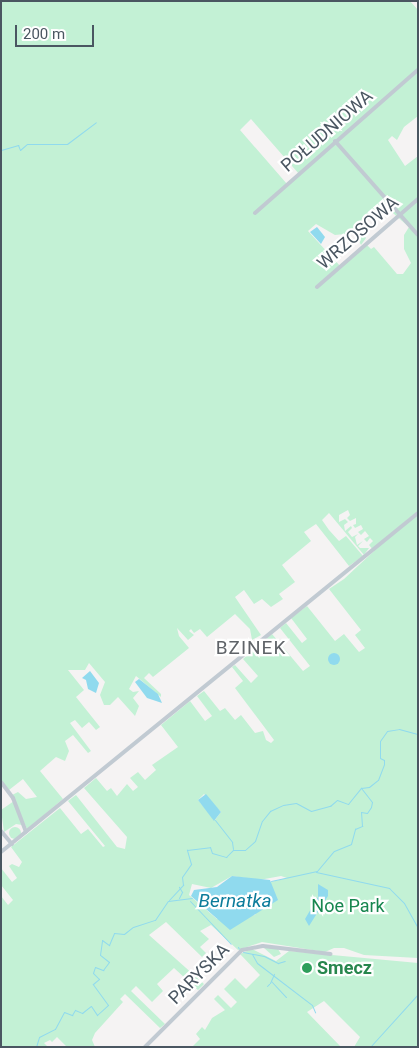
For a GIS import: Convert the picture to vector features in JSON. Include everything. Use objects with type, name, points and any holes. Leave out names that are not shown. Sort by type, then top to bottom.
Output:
[{"type":"street","name":"POŁUDNIOWA","points":[[255,213],[418,70]]},
{"type":"street","points":[[335,141],[418,235]]},
{"type":"street","name":"WRZOSOWA","points":[[317,287],[418,199]]},
{"type":"street","points":[[1,852],[418,513]]},
{"type":"street","points":[[1,782],[12,798],[26,832]]},
{"type":"street","points":[[1,831],[12,844]]},
{"type":"street","name":"PARYSKA","points":[[145,1047],[240,951],[256,946],[329,954]]},
{"type":"green space","name":"Noe Park","points":[[1,1],[410,1],[418,10],[418,116],[404,127],[397,140],[392,136],[388,140],[405,166],[418,156],[418,511],[378,544],[418,515],[418,958],[364,955],[344,948],[334,948],[325,952],[262,942],[238,950],[211,925],[200,931],[209,939],[200,947],[206,953],[202,957],[166,922],[149,935],[204,984],[198,990],[174,968],[157,984],[163,991],[152,1002],[136,986],[131,991],[165,1024],[160,1028],[125,994],[120,999],[123,1002],[95,1033],[92,1040],[95,1047],[67,1047],[57,1037],[52,1042],[50,1040],[44,1043],[48,1047],[1,1047],[1,896],[8,905],[13,900],[1,885],[1,868],[12,882],[17,878],[9,866],[12,864],[19,867],[22,862],[11,847],[60,808],[81,834],[88,829],[103,847],[105,846],[68,801],[76,795],[117,847],[125,849],[127,837],[84,788],[96,778],[107,791],[111,788],[117,796],[127,784],[133,791],[138,787],[130,778],[138,772],[145,780],[156,770],[152,765],[178,747],[161,725],[190,701],[205,721],[212,716],[197,696],[204,691],[220,711],[225,708],[235,720],[241,715],[255,733],[263,731],[266,740],[271,743],[274,740],[235,688],[243,681],[232,667],[235,665],[251,683],[258,676],[243,659],[272,634],[303,671],[310,666],[280,628],[286,623],[302,643],[307,639],[291,618],[307,606],[335,641],[344,634],[359,652],[365,648],[355,635],[361,630],[329,589],[344,579],[374,551],[369,545],[373,541],[370,538],[367,542],[364,539],[369,536],[365,531],[361,535],[358,532],[363,529],[361,525],[355,528],[353,525],[356,524],[356,518],[350,521],[347,518],[350,515],[348,510],[339,515],[339,522],[345,519],[348,522],[344,525],[345,531],[351,526],[352,528],[348,532],[352,537],[358,534],[355,537],[357,545],[363,541],[358,546],[360,548],[369,548],[364,555],[329,513],[322,520],[339,541],[346,536],[363,556],[349,566],[316,524],[304,532],[311,541],[282,565],[295,582],[279,594],[283,599],[271,607],[262,599],[254,604],[244,590],[235,597],[261,635],[252,640],[250,629],[235,614],[207,637],[200,629],[194,633],[191,629],[189,631],[194,635],[188,640],[177,628],[179,636],[189,648],[153,677],[149,673],[144,678],[161,694],[161,697],[136,676],[129,689],[133,692],[139,691],[133,698],[139,706],[135,716],[118,697],[110,705],[104,705],[100,695],[105,682],[89,663],[85,670],[68,670],[84,690],[76,697],[100,727],[96,730],[89,722],[82,728],[75,720],[70,723],[91,751],[88,753],[73,735],[65,741],[69,751],[65,761],[56,757],[40,771],[63,799],[27,829],[12,795],[18,792],[26,799],[37,797],[23,779],[9,790],[1,780]],"holes":[[[251,119],[299,174],[287,184],[240,130]],[[386,207],[409,227],[404,235],[404,249],[411,263],[403,274],[397,274],[374,247],[371,249],[367,245],[341,267],[308,231],[316,224],[335,235],[355,233],[361,245],[366,238],[359,229],[359,222],[368,217],[380,215]],[[204,794],[221,812],[215,820],[198,800]],[[232,876],[259,880],[281,876],[287,878],[271,882],[255,915],[217,919],[189,895],[192,884],[211,888]]]},
{"type":"green space","points":[[14,801],[22,825],[16,824],[4,832],[1,810]]},
{"type":"green space","points":[[17,827],[20,828],[20,838],[13,839],[10,838],[9,831],[10,828]]},
{"type":"green space","points":[[263,947],[278,949],[281,954],[274,957]]},
{"type":"green space","points":[[252,949],[276,961],[289,951],[418,963],[418,1047],[354,1047],[360,1037],[324,1001],[307,1012],[341,1047],[192,1047],[200,1039],[196,1034],[202,1027],[205,1030],[212,1018],[225,1010],[214,999],[218,995],[231,1008],[237,1002],[224,989],[235,978],[246,989],[260,975],[240,954]]},
{"type":"water","points":[[317,227],[325,237],[321,244],[310,232]]},
{"type":"water","points":[[332,653],[336,653],[340,659],[336,665],[332,665],[328,661],[328,657]]},
{"type":"water","points":[[90,671],[99,683],[96,693],[88,689],[86,680],[82,678]]},
{"type":"water","points":[[139,679],[158,694],[162,703],[147,698],[135,682]]},
{"type":"water","points":[[206,794],[221,812],[214,821],[198,800]]},
{"type":"water","name":"Bernatka","points":[[232,876],[270,880],[278,900],[230,930],[191,896],[194,890],[217,887]]},
{"type":"water","points":[[318,884],[328,890],[328,896],[309,926],[305,919],[318,897]]},
{"type":"waterway","points":[[1,150],[18,145],[20,150],[27,144],[67,144],[96,122]]},
{"type":"waterway","name":"Bernatka","points":[[169,900],[183,885],[182,877],[191,864],[187,850],[210,847],[212,853],[226,857],[233,850],[245,850],[255,841],[262,821],[270,811],[283,805],[296,803],[311,811],[330,806],[337,800],[348,804],[361,788],[369,787],[378,780],[384,764],[384,760],[380,758],[380,741],[387,731],[399,729],[418,734]]},
{"type":"waterway","points":[[271,881],[317,871],[334,851],[351,844],[355,829],[362,826],[361,812],[367,813],[372,802],[361,788]]},
{"type":"waterway","points":[[215,820],[232,842],[233,849]]},
{"type":"waterway","points":[[316,872],[389,888],[404,903],[418,928]]},
{"type":"waterway","points":[[179,887],[182,892],[179,898]]},
{"type":"waterway","name":"Bernatka","points":[[36,1047],[39,1037],[55,1029],[64,1012],[72,1015],[75,1010],[82,1013],[91,1006],[97,1015],[108,1005],[93,984],[99,979],[93,973],[95,967],[103,970],[109,962],[100,955],[102,940],[109,945],[114,933],[124,934],[133,927],[155,920],[168,901],[192,898]]},
{"type":"waterway","points":[[190,901],[231,944]]},
{"type":"waterway","points":[[243,952],[264,956],[278,963],[285,961]]},
{"type":"waterway","points":[[252,954],[257,963],[312,1005],[315,1012]]},
{"type":"waterway","points":[[270,983],[274,974]]},
{"type":"waterway","points":[[271,981],[286,997]]},
{"type":"waterway","points":[[370,1047],[418,994]]},
{"type":"place","name":"Smecz","points":[[307,968]]},
{"type":"district","name":"BZINEK","points":[[251,648]]}]
